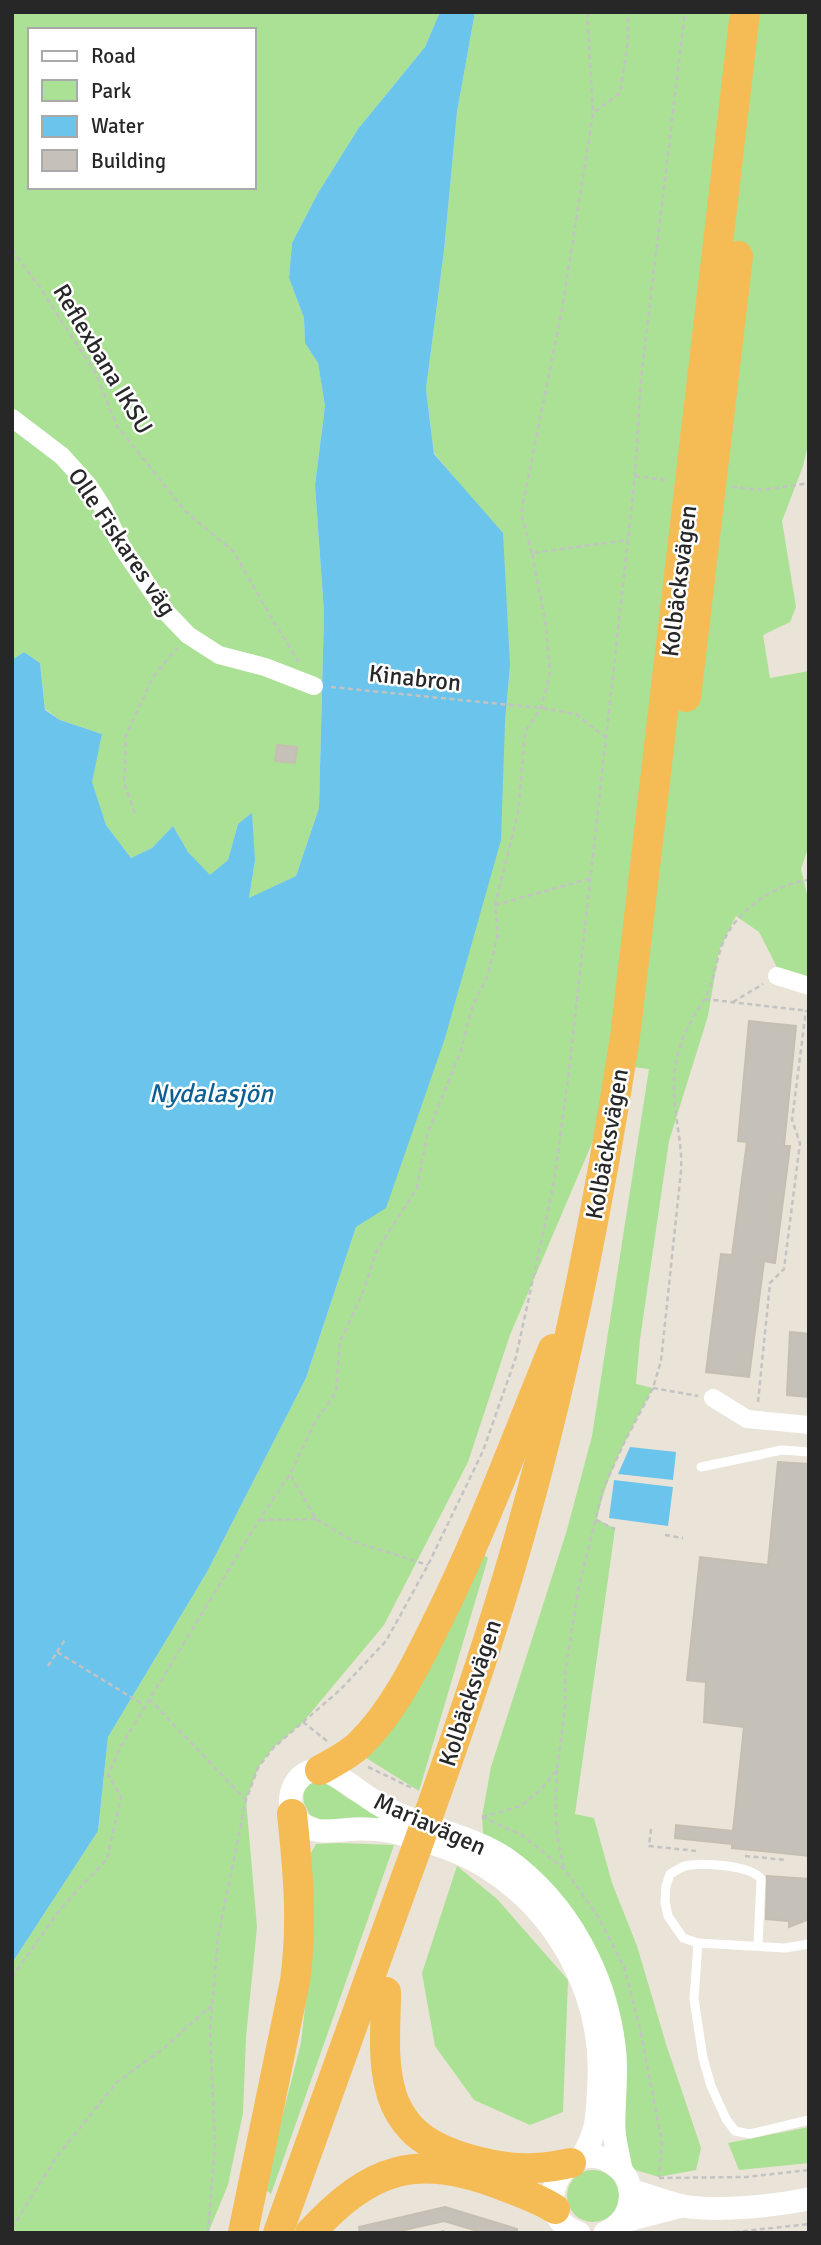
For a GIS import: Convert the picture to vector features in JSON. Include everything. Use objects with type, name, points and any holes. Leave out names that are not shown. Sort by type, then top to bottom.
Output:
[{"type":"highway","name":"Kolbäcksvägen","points":[[448,1791],[558,1392],[602,1183],[625,1037],[745,12]]},
{"type":"highway","name":"Kolbäcksvägen","points":[[278,2233],[448,1791],[509,1643],[557,1476],[597,1313],[629,1146],[653,978],[766,12]]},
{"type":"highway","points":[[320,1770],[360,1744],[379,1721],[418,1662],[451,1597],[555,1345],[580,1292]]},
{"type":"highway","points":[[243,2233],[299,1956],[300,1899],[292,1814]]},
{"type":"highway","name":"Kolbäcksvägen","points":[[299,2233],[386,1992],[425,1856]]},
{"type":"highway","points":[[386,1992],[386,2065],[390,2090],[402,2116],[421,2137],[459,2155],[510,2168],[535,2168],[576,2161]]},
{"type":"highway","points":[[310,2233],[337,2205],[360,2188],[381,2176],[419,2168],[442,2168],[474,2176],[544,2201],[566,2225]]},
{"type":"street","name":"Olle Fiskares väg","points":[[12,418],[62,456],[88,485],[122,547],[166,612],[188,635],[219,655],[265,667],[314,685]]},
{"type":"street","points":[[777,976],[809,986]]},
{"type":"street","points":[[713,1398],[747,1419],[809,1425]]},
{"type":"street","points":[[292,1814],[290,1801],[296,1783],[306,1773],[320,1770]]},
{"type":"street","name":"Mariavägen","points":[[320,1770],[342,1780],[384,1809],[484,1847],[505,1858],[546,1894],[560,1911],[592,1963],[611,2025],[615,2057],[614,2132],[626,2180]]},
{"type":"street","name":"Mariavägen","points":[[292,1814],[312,1829],[382,1830],[409,1836],[461,1854],[484,1866],[510,1885],[545,1919],[577,1968],[589,1998],[600,2068],[598,2111],[593,2139],[576,2161],[557,2178],[554,2188],[566,2225]]},
{"type":"street","points":[[576,2161],[590,2157],[607,2160],[626,2180],[659,2198],[684,2206],[718,2208],[809,2199]]},
{"type":"street","points":[[613,2228],[631,2202],[626,2180]]},
{"type":"street","points":[[613,2228],[684,2206]]},
{"type":"lane","points":[[701,1467],[782,1450],[809,1452]]},
{"type":"lane","points":[[758,1945],[761,1879],[756,1873],[704,1865],[684,1867],[670,1874],[665,1894],[668,1916],[683,1938],[698,1943],[785,1948],[809,1944]]},
{"type":"lane","points":[[698,1943],[694,1999],[701,2046],[711,2086],[726,2119],[735,2131],[750,2134],[809,2120]]},
{"type":"path","points":[[12,1977],[61,1908],[107,1859],[121,1797],[108,1775],[121,1746],[290,1474],[314,1423],[336,1392],[340,1342],[364,1290],[376,1252],[417,1188],[427,1135],[461,1050],[472,1008],[487,977],[498,934],[495,905],[517,813],[525,732],[541,708],[550,674],[546,626],[532,553],[521,514],[562,309],[593,113],[587,12]]},
{"type":"path","points":[[593,113],[620,93],[628,41],[628,12]]},
{"type":"path","points":[[208,2233],[215,2145],[210,2043],[212,2004],[218,1937],[246,1800],[258,1768],[273,1748],[340,1690],[386,1641],[428,1565],[483,1451],[516,1357],[554,1182],[592,878],[635,476],[641,378],[685,12]]},
{"type":"path","name":"Reflexbana IKSU","points":[[12,250],[41,289],[96,374],[117,426],[185,511],[234,552],[314,685]]},
{"type":"path","points":[[635,476],[668,481]]},
{"type":"path","points":[[725,486],[762,490],[809,483]]},
{"type":"path","points":[[532,553],[628,540]]},
{"type":"path","points":[[135,813],[124,783],[126,735],[153,677],[188,635]]},
{"type":"path","name":"Kinabron","points":[[314,685],[541,708],[576,714],[605,737]]},
{"type":"path","points":[[495,905],[592,878]]},
{"type":"path","points":[[565,1870],[555,1821],[557,1770],[565,1708],[565,1673],[578,1590],[603,1489],[653,1388],[661,1361],[682,1159],[674,1098],[675,1070],[681,1042],[712,985],[722,945],[734,924],[751,907],[777,889],[809,880]]},
{"type":"path","points":[[733,1002],[777,976]]},
{"type":"path","points":[[705,999],[807,1010],[792,1120],[800,1143],[784,1269],[770,1283],[758,1402]]},
{"type":"path","points":[[290,1474],[316,1519],[355,1542],[428,1565]]},
{"type":"path","points":[[259,1520],[316,1519]]},
{"type":"path","points":[[596,1520],[615,1529]]},
{"type":"path","points":[[665,1535],[683,1538]]},
{"type":"path","points":[[48,1666],[66,1637]]},
{"type":"path","points":[[57,1651],[145,1706]]},
{"type":"path","points":[[149,1699],[246,1800]]},
{"type":"path","points":[[482,1817],[522,1806],[557,1770]]},
{"type":"path","points":[[649,1846],[651,1829]]},
{"type":"path","points":[[12,2228],[55,2159],[117,2082],[164,2048],[212,2004]]},
{"type":"path","points":[[659,2198],[659,2177],[746,2177],[809,2170]]},
{"type":"path","points":[[726,2233],[809,2224]]},
{"type":"green space","points":[[12,12],[440,12],[425,47],[358,129],[318,193],[292,243],[289,278],[304,318],[305,343],[318,363],[325,406],[315,485],[324,613],[319,808],[296,876],[249,899],[255,861],[238,824],[228,860],[210,876],[188,852],[173,826],[152,848],[131,858],[106,825],[91,782],[102,734],[60,720],[45,709],[40,663],[24,652],[12,660]]},
{"type":"green space","points":[[475,12],[809,12],[809,440],[803,466],[782,521],[796,607],[790,622],[763,635],[770,678],[809,671],[809,845],[801,869],[809,903],[809,980],[779,971],[759,932],[736,916],[719,951],[708,1016],[669,1141],[636,1384],[653,1388],[613,1468],[597,1519],[615,1529],[575,1814],[594,1818],[612,1883],[637,1946],[701,2148],[696,2170],[659,2177],[632,2169],[618,2151],[611,2025],[484,1847],[482,1817],[491,1767],[567,1530],[592,1436],[649,1069],[625,1066],[510,1335],[468,1462],[384,1625],[303,1722],[273,1748],[258,1768],[246,1800],[257,1927],[246,2037],[243,2113],[228,2185],[208,2233],[12,2233],[12,1963],[98,1831],[108,1737],[207,1572],[306,1378],[356,1227],[386,1207],[397,1172],[505,722],[510,666],[453,476],[434,453],[426,389],[444,251],[457,112]]},
{"type":"green space","points":[[480,1552],[488,1558],[419,1791],[363,1756]]},
{"type":"green space","points":[[324,1781],[347,1798],[387,1819],[360,1817],[322,1820],[310,1815],[304,1803],[303,1791],[311,1783]]},
{"type":"green space","points":[[316,1844],[394,1845],[271,2194],[264,2188],[301,2043],[311,1956],[310,1855]]},
{"type":"green space","points":[[457,1866],[497,1899],[568,1980],[563,2112],[530,2125],[474,2100],[435,2046],[422,1973]]},
{"type":"green space","points":[[809,2127],[809,2163],[739,2170],[728,2143]]},
{"type":"green space","points":[[593,2170],[603,2172],[611,2178],[617,2186],[617,2206],[611,2214],[603,2220],[593,2222],[583,2220],[575,2214],[569,2206],[567,2196],[569,2186],[575,2178],[583,2172]]},
{"type":"water","name":"Nydalasjön","points":[[440,12],[475,12],[457,112],[444,251],[426,389],[434,454],[503,533],[510,666],[505,722],[501,840],[445,1038],[386,1208],[356,1227],[306,1378],[207,1572],[108,1737],[98,1831],[12,1963],[12,660],[24,652],[40,663],[45,710],[60,720],[102,734],[92,782],[106,825],[131,858],[152,848],[173,826],[188,852],[210,875],[228,860],[238,824],[252,813],[255,861],[249,898],[296,876],[319,808],[324,613],[315,485],[325,406],[318,363],[305,343],[304,318],[289,278],[292,243],[318,193],[358,129],[425,47]]},
{"type":"water","points":[[630,1447],[676,1452],[673,1480],[618,1474]]},
{"type":"water","points":[[614,1480],[673,1487],[668,1526],[609,1518]]},
{"type":"building","points":[[277,745],[297,747],[295,763],[275,761]]},
{"type":"building","points":[[749,1021],[796,1026],[784,1146],[790,1146],[775,1263],[764,1261],[749,1377],[706,1372],[721,1254],[732,1255],[747,1142],[738,1141]]},
{"type":"building","points":[[790,1332],[809,1334],[809,1397],[787,1395]]},
{"type":"building","points":[[778,1462],[809,1464],[809,1856],[732,1848],[732,1844],[675,1838],[676,1825],[733,1831],[744,1727],[704,1722],[706,1682],[687,1680],[700,1557],[768,1565]]},
{"type":"building","points":[[767,1876],[809,1879],[809,1919],[789,1927],[789,1921],[766,1919]]},
{"type":"building","points":[[445,2207],[517,2229],[517,2233],[484,2233],[444,2221],[391,2233],[360,2233],[359,2227]]}]
